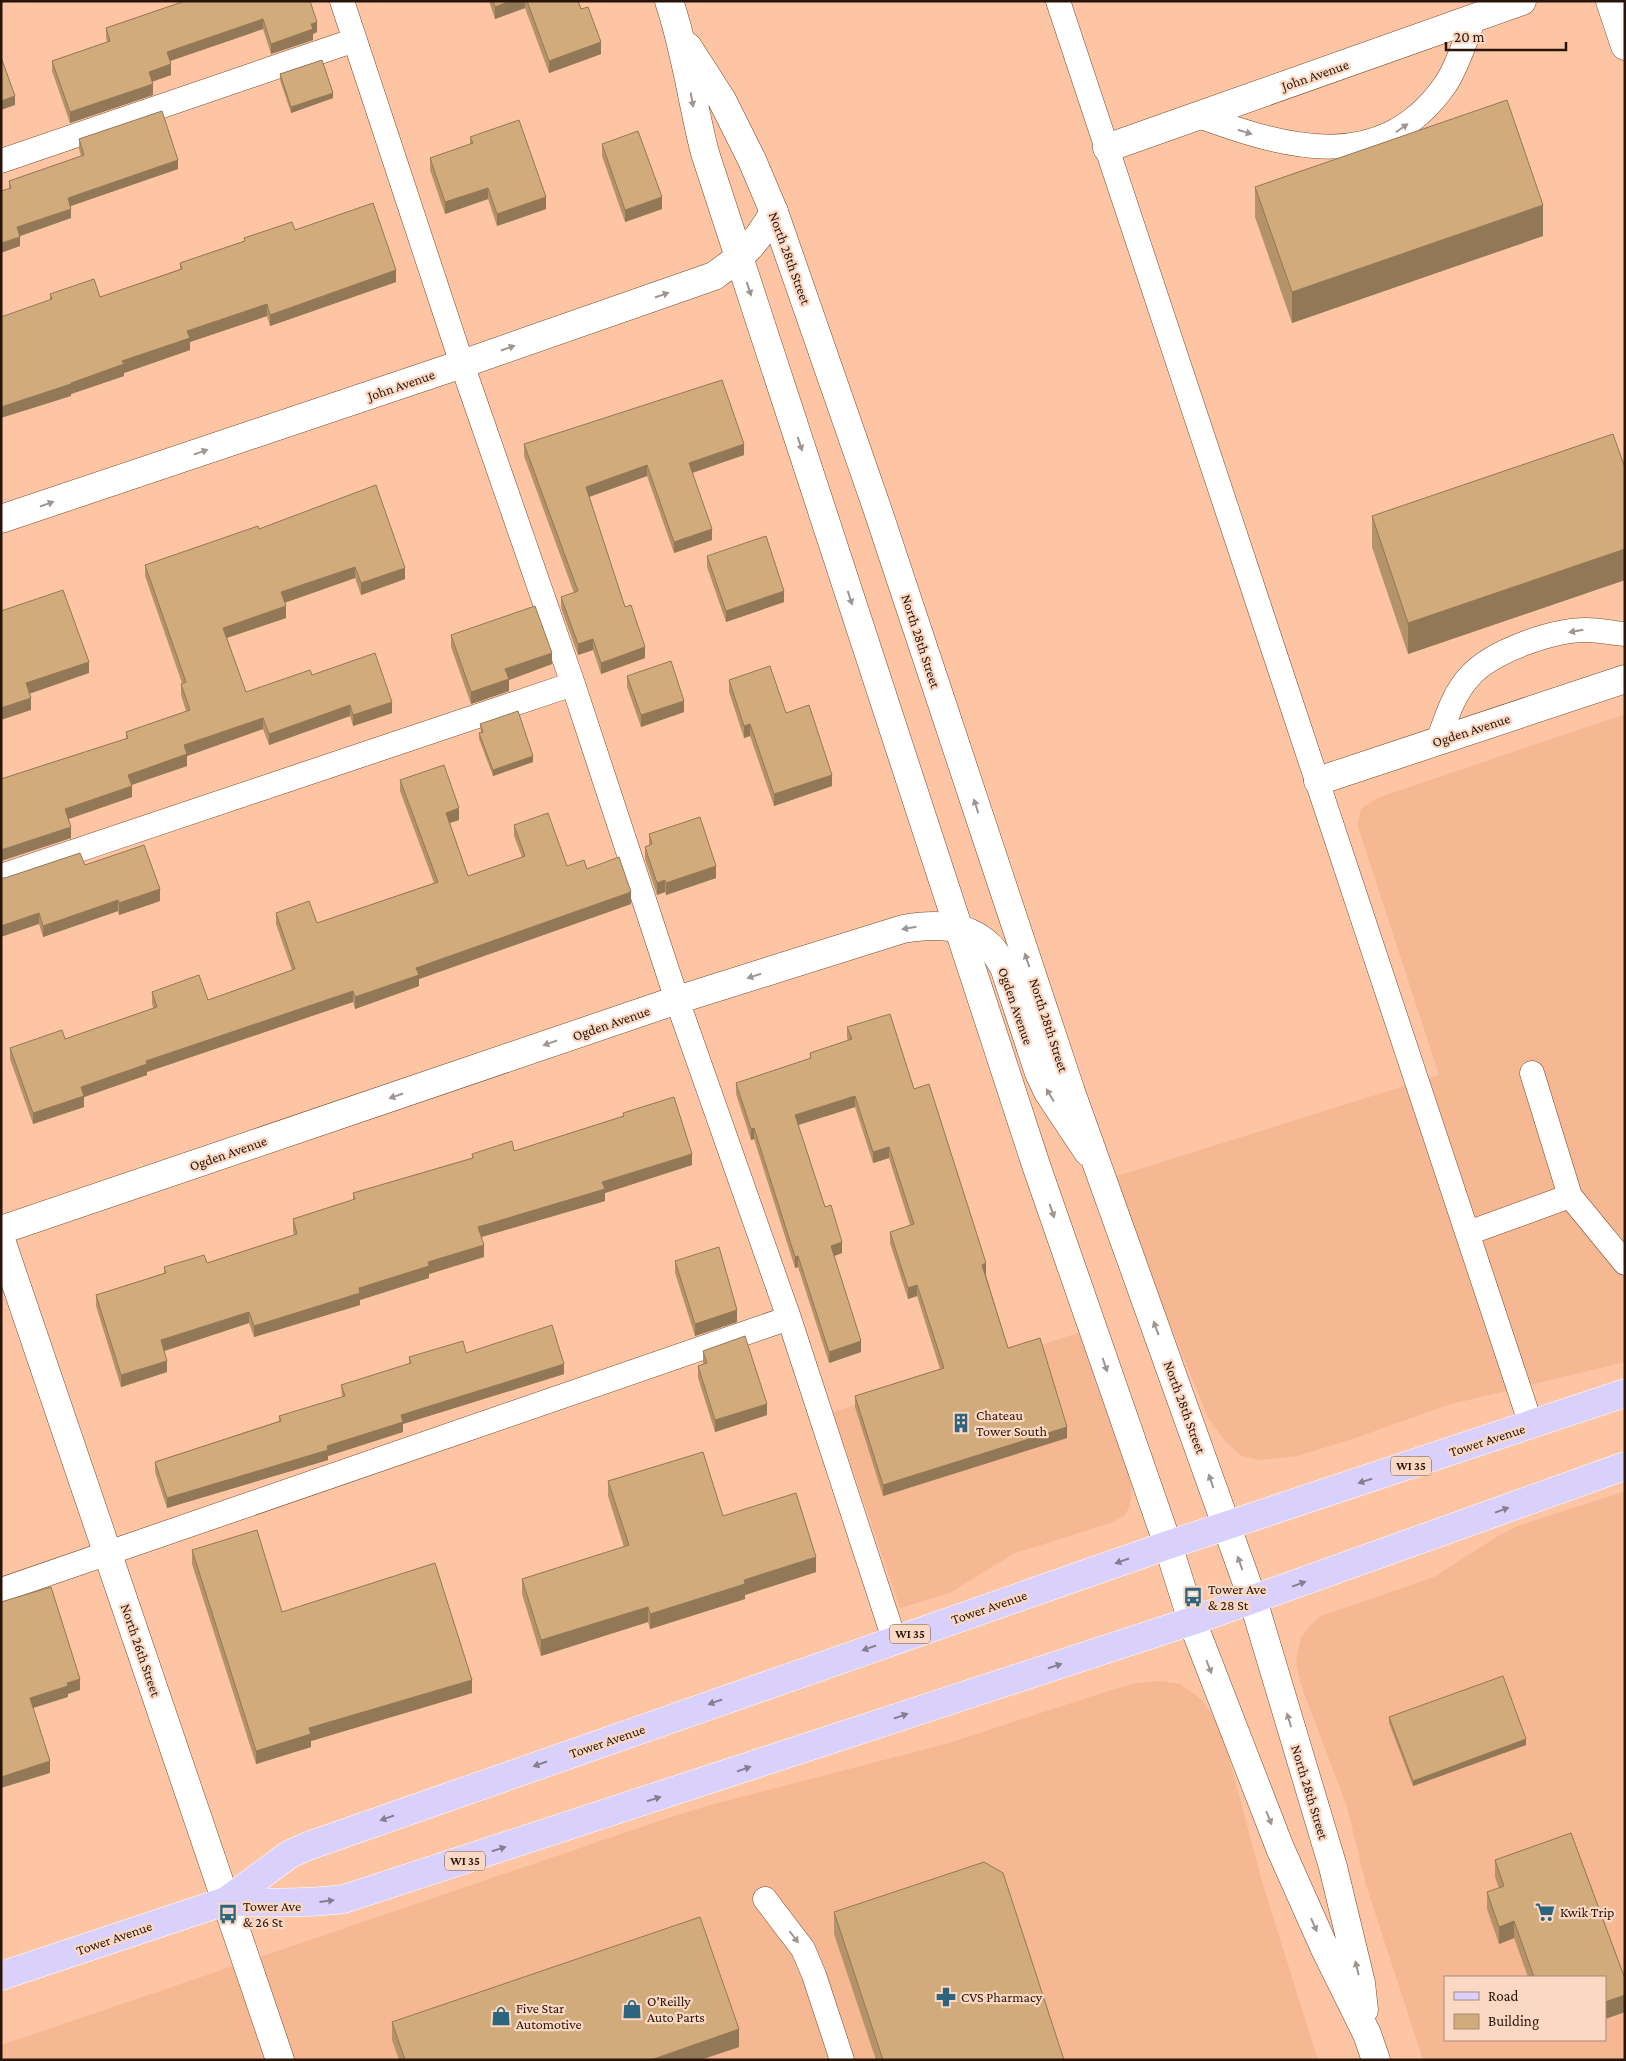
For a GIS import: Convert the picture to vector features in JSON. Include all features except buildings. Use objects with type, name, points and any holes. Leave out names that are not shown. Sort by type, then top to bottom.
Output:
[{"type":"main road","name":"Tower Avenue","points":[[1,1976],[226,1900],[290,1854],[308,1846],[894,1639],[1625,1392]]},
{"type":"main road","name":"Tower Avenue","points":[[226,1900],[281,1903],[344,1899],[1192,1621],[1625,1466]]},
{"type":"street","name":"North 28th Street","points":[[669,1],[681,35],[698,127],[739,258],[1039,1174],[1168,1545],[1192,1621],[1287,1864],[1325,1949],[1368,2034]]},
{"type":"street","name":"John Avenue","points":[[1107,148],[1522,1]]},
{"type":"street","points":[[1610,1],[1625,46]]},
{"type":"street","name":"North 28th Street","points":[[681,35],[722,100],[752,160],[774,212],[883,526],[1071,1092],[1253,1600],[1333,1867],[1361,1983],[1368,2034],[1376,2060]]},
{"type":"street","name":"John Avenue","points":[[1,519],[462,364],[714,276],[739,258],[758,240],[774,212]]},
{"type":"street","name":"Ogden Avenue","points":[[1318,781],[1625,679]]},
{"type":"street","name":"Ogden Avenue","points":[[1,1230],[676,1000],[903,929],[923,926],[958,928],[988,944],[1004,967],[1039,1073],[1048,1092],[1097,1165]]},
{"type":"street","name":"North 26th Street","points":[[1,1240],[280,2060]]},
{"type":"lane","points":[[342,1],[462,364],[573,684],[676,1000],[789,1318],[894,1639]]},
{"type":"lane","points":[[1058,1],[1531,1425]]},
{"type":"lane","points":[[1199,116],[1241,132],[1287,144],[1325,147],[1359,143],[1394,134],[1418,117],[1446,84],[1474,19]]},
{"type":"lane","points":[[1,161],[355,40]]},
{"type":"lane","points":[[1438,741],[1453,701],[1470,676],[1488,660],[1513,648],[1553,636],[1586,630],[1625,634]]},
{"type":"lane","points":[[1,876],[573,684]]},
{"type":"lane","points":[[1532,1073],[1570,1196],[1625,1263]]},
{"type":"lane","points":[[1468,1233],[1570,1196]]},
{"type":"lane","points":[[1,1590],[789,1318]]},
{"type":"lane","points":[[765,1899],[803,1949],[842,2060]]},
{"type":"shaded area","points":[[1625,714],[1625,1362],[1448,1405],[1350,1440],[1297,1456],[1260,1460],[1241,1456],[1224,1440],[1208,1418],[1161,1302],[1114,1177],[1439,1075],[1357,824],[1361,809],[1377,798]]},
{"type":"shaded area","points":[[1081,1332],[1132,1486],[1130,1506],[1124,1516],[1110,1523],[1013,1554],[950,1593],[900,1608],[833,1412]]},
{"type":"shaded area","points":[[1625,1491],[1625,2060],[1423,2060],[1366,1885],[1347,1807],[1301,1685],[1296,1662],[1300,1640],[1308,1627],[1321,1616],[1434,1577],[1515,1527]]},
{"type":"shaded area","points":[[1161,1681],[1180,1684],[1201,1699],[1212,1714],[1225,1743],[1264,1888],[1318,2060],[1,2060],[1,2045],[665,1819],[710,1805],[949,1743],[1136,1683]]},
{"type":"place","name":"Chateau Tower South","points":[[961,1423]]},
{"type":"place","name":"Tower Ave & 28 St","points":[[1193,1597]]},
{"type":"place","name":"Kwik Trip","points":[[1545,1912]]},
{"type":"place","name":"Tower Ave & 26 St","points":[[228,1914]]},
{"type":"place","name":"CVS Pharmacy","points":[[946,1997]]},
{"type":"place","name":"O'Reilly Auto Parts","points":[[632,2009]]},
{"type":"place","name":"Five Star Automotive","points":[[501,2016]]}]
